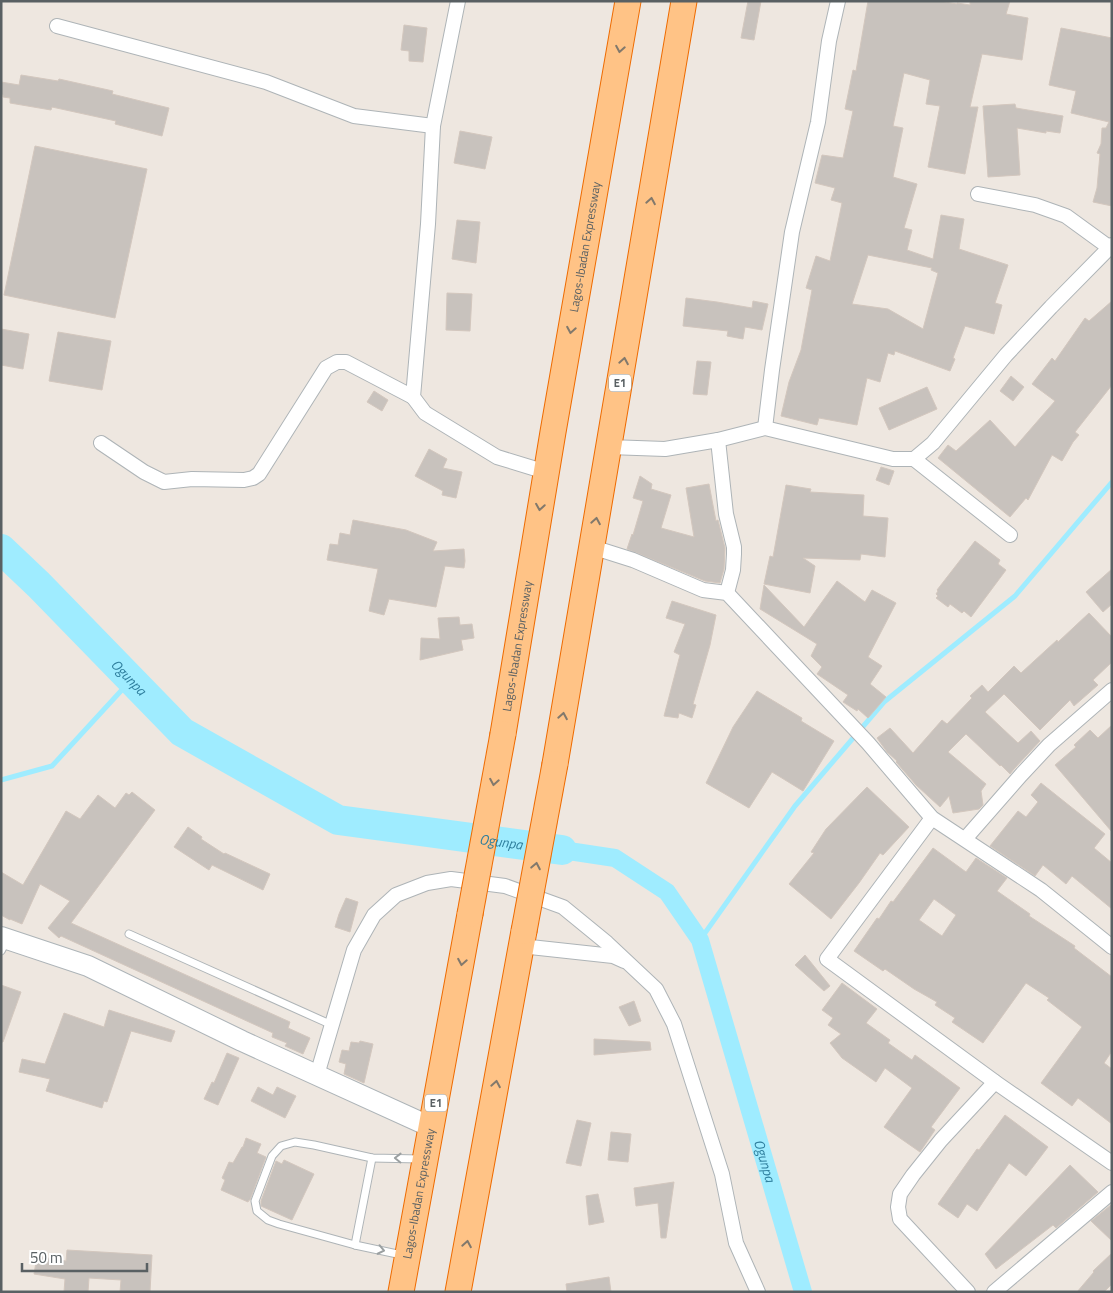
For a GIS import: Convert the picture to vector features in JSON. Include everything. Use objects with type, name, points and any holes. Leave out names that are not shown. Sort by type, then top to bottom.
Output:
[{"type":"highway","name":"Lagos-Ibadan Expressway","points":[[401,1292],[503,734],[546,472],[628,1]]},
{"type":"highway","name":"E1","points":[[458,1292],[555,764],[684,1]]},
{"type":"street","points":[[413,397],[428,224],[433,126],[458,1]]},
{"type":"street","points":[[765,428],[792,232],[818,122],[829,41],[838,1]]},
{"type":"street","points":[[57,26],[266,82],[354,116],[433,126]]},
{"type":"street","points":[[914,459],[933,443],[1006,355],[1111,246],[1066,216],[1035,205],[978,194]]},
{"type":"street","points":[[102,443],[144,472],[164,482],[192,479],[244,480],[254,478],[326,368],[337,362],[346,362],[413,397],[425,413],[497,457],[546,472]]},
{"type":"street","points":[[609,448],[666,449],[718,440],[765,428],[893,459],[914,459],[1010,536]]},
{"type":"street","points":[[718,440],[726,514],[734,547],[733,570],[727,593]]},
{"type":"street","points":[[592,547],[633,560],[703,590],[727,593],[868,744],[932,818],[1041,890],[1112,947]]},
{"type":"street","points":[[965,839],[1049,744],[1110,696]]},
{"type":"street","points":[[932,818],[827,959],[995,1082],[1112,1163]]},
{"type":"street","points":[[317,1075],[354,950],[374,915],[396,894],[427,884],[452,879],[505,886],[563,907],[607,943],[656,989],[674,1024],[722,1174],[736,1243],[758,1292]]},
{"type":"street","points":[[522,939],[613,956],[631,965]]},
{"type":"street","points":[[3,943],[88,966],[242,1041],[431,1127]]},
{"type":"street","points":[[968,1292],[900,1219],[898,1207],[900,1194],[913,1175],[995,1082]]},
{"type":"street","points":[[994,1292],[1112,1192]]},
{"type":"lane","points":[[129,934],[332,1025]]},
{"type":"lane","points":[[408,1256],[355,1245],[268,1220],[257,1211],[255,1200],[272,1156],[281,1146],[295,1142],[372,1158],[425,1159]]},
{"type":"lane","points":[[355,1245],[372,1158]]},
{"type":"building","points":[[748,1],[761,1],[754,40],[741,38]]},
{"type":"building","points":[[868,1],[939,1],[970,5],[970,1],[1010,1],[1006,14],[1028,18],[1022,60],[982,54],[970,107],[978,107],[965,174],[928,167],[940,106],[926,104],[930,80],[904,73],[893,126],[903,128],[893,177],[917,184],[904,228],[912,230],[907,250],[933,259],[941,215],[964,219],[959,249],[1008,265],[995,303],[1002,305],[994,334],[965,326],[950,371],[895,351],[894,355],[888,353],[880,382],[867,378],[857,425],[819,418],[817,425],[781,416],[789,382],[801,350],[812,290],[806,288],[816,256],[830,261],[842,203],[831,200],[835,188],[815,183],[822,155],[843,158],[853,111],[845,109],[853,70],[856,71]],"holes":[[[868,255],[932,268],[931,270],[938,273],[923,329],[888,309],[852,304]]]},
{"type":"building","points":[[404,25],[427,28],[423,62],[409,61],[409,51],[401,50]]},
{"type":"building","points":[[1061,28],[1112,38],[1112,206],[1093,202],[1097,188],[1100,154],[1097,153],[1101,144],[1102,128],[1106,128],[1109,122],[1071,113],[1076,91],[1049,85]]},
{"type":"building","points":[[21,75],[58,81],[59,79],[113,91],[112,94],[169,108],[162,136],[115,124],[116,121],[52,107],[51,110],[10,103],[10,98],[3,97],[1,94],[1,82],[19,85]]},
{"type":"building","points":[[1015,104],[1016,108],[1063,116],[1060,133],[1046,131],[1046,133],[1017,128],[1020,175],[988,177],[983,106]]},
{"type":"building","points":[[460,131],[492,137],[485,169],[454,163]]},
{"type":"building","points":[[35,146],[147,169],[115,318],[4,295]]},
{"type":"building","points":[[457,220],[480,222],[476,263],[452,259]]},
{"type":"building","points":[[447,293],[472,294],[470,331],[446,330]]},
{"type":"building","points":[[686,298],[752,308],[753,301],[768,304],[762,330],[745,327],[743,339],[727,336],[728,331],[683,326]]},
{"type":"building","points":[[1112,301],[1112,385],[1075,432],[1079,435],[1062,461],[1052,455],[1028,500],[1026,498],[1010,517],[938,458],[948,445],[956,451],[990,420],[1015,447],[1055,401],[1032,384],[1052,358],[1055,361],[1085,318],[1089,321]]},
{"type":"building","points":[[1,329],[29,334],[23,369],[1,365]]},
{"type":"building","points":[[58,332],[111,341],[102,390],[49,381]]},
{"type":"building","points":[[697,361],[711,362],[707,395],[693,394]]},
{"type":"building","points":[[1011,376],[1024,387],[1013,401],[1000,391]]},
{"type":"building","points":[[927,387],[937,409],[889,430],[879,408]]},
{"type":"building","points":[[374,391],[388,400],[382,411],[367,402]]},
{"type":"building","points":[[429,449],[447,459],[443,468],[462,472],[456,498],[442,495],[443,491],[415,476]]},
{"type":"building","points":[[881,467],[894,471],[889,485],[876,480]]},
{"type":"building","points":[[640,476],[652,484],[651,489],[671,495],[661,528],[694,537],[686,488],[709,484],[716,521],[718,520],[725,548],[724,569],[720,583],[705,581],[627,549],[643,501],[633,498]]},
{"type":"building","points":[[786,485],[811,489],[810,492],[864,495],[863,516],[888,518],[885,557],[861,554],[860,560],[803,558],[815,566],[810,593],[764,584],[770,556],[773,557]]},
{"type":"building","points":[[353,520],[406,530],[437,542],[433,551],[464,549],[464,568],[445,566],[436,607],[389,599],[384,615],[369,611],[378,569],[327,560],[330,544],[338,545],[340,533],[350,535]]},
{"type":"building","points":[[975,541],[1000,560],[998,564],[1006,570],[971,617],[950,604],[948,607],[936,598],[938,596],[936,594],[937,590]]},
{"type":"building","points":[[1112,569],[1112,604],[1103,612],[1086,592]]},
{"type":"building","points":[[837,581],[865,602],[872,590],[896,603],[868,657],[882,666],[870,684],[886,697],[868,718],[858,709],[857,711],[843,702],[848,695],[817,674],[822,667],[811,656],[817,644],[760,609],[764,585],[804,627]]},
{"type":"building","points":[[672,601],[716,615],[710,645],[693,704],[696,705],[692,718],[679,713],[678,718],[664,716],[680,655],[674,652],[685,624],[666,618]]},
{"type":"building","points":[[1089,613],[1112,637],[1112,662],[1093,680],[1098,685],[1074,706],[1070,700],[1040,730],[1004,694],[985,712],[1018,743],[1031,731],[1040,741],[1010,774],[966,734],[948,752],[986,784],[981,791],[983,805],[979,809],[953,813],[949,796],[940,807],[916,785],[877,738],[890,728],[913,753],[942,720],[947,724],[972,698],[970,696],[982,685],[988,692],[1014,666],[1021,673]]},
{"type":"building","points":[[459,617],[460,625],[472,624],[474,638],[461,640],[463,650],[420,660],[421,638],[440,639],[438,618]]},
{"type":"building","points":[[757,691],[802,718],[801,721],[834,741],[803,791],[772,772],[749,808],[706,783],[733,727]]},
{"type":"building","points":[[1112,725],[1112,832],[1055,765],[1076,747],[1074,745],[1090,730],[1098,738]]},
{"type":"building","points":[[1041,783],[1105,834],[1094,848],[1112,863],[1112,909],[1072,876],[1066,884],[1043,865],[1035,876],[990,846],[1018,811],[1026,817],[1038,802],[1031,795]]},
{"type":"building","points":[[867,787],[909,827],[883,855],[880,853],[831,919],[789,884],[814,853],[811,852],[826,829]]},
{"type":"building","points":[[132,792],[155,810],[71,923],[290,1022],[288,1028],[310,1038],[303,1054],[285,1046],[287,1043],[272,1037],[273,1033],[61,936],[59,938],[48,928],[70,901],[40,884],[22,924],[1,915],[1,872],[23,885],[66,811],[80,819],[98,795],[115,808],[126,793],[129,795]]},
{"type":"building","points":[[188,827],[202,837],[201,839],[224,854],[270,874],[263,890],[212,865],[209,870],[174,847]]},
{"type":"building","points":[[933,848],[966,872],[976,858],[1007,878],[997,891],[1030,914],[1029,916],[1075,946],[1074,948],[1112,977],[1112,1051],[1104,1063],[1112,1069],[1112,1124],[1078,1098],[1072,1106],[1041,1083],[1082,1027],[1047,1000],[1049,998],[1026,983],[983,1043],[952,1022],[955,1018],[935,1005],[937,1002],[885,969],[883,971],[854,951],[877,918],[879,919],[891,901],[893,902]],"holes":[[[934,899],[956,915],[942,936],[919,920]]]},
{"type":"building","points":[[346,898],[358,902],[350,932],[335,927]]},
{"type":"building","points":[[805,955],[830,986],[824,991],[795,965]]},
{"type":"building","points":[[842,983],[877,1009],[866,1023],[890,1040],[888,1043],[912,1060],[915,1055],[960,1088],[931,1127],[935,1130],[920,1152],[884,1127],[912,1088],[885,1068],[876,1082],[842,1058],[830,1043],[841,1034],[828,1025],[833,1018],[822,1010]]},
{"type":"building","points":[[1,985],[21,992],[3,1042],[1,1042]]},
{"type":"building","points":[[634,1001],[641,1021],[629,1026],[619,1007]]},
{"type":"building","points":[[109,1010],[175,1031],[171,1042],[131,1031],[107,1102],[104,1101],[102,1108],[46,1091],[50,1079],[19,1072],[22,1059],[45,1064],[64,1013],[104,1027]]},
{"type":"building","points":[[594,1039],[650,1042],[651,1050],[594,1055]]},
{"type":"building","points":[[360,1041],[373,1044],[364,1083],[344,1074],[346,1064],[339,1062],[342,1050],[349,1051],[351,1042],[359,1043]]},
{"type":"building","points":[[227,1053],[239,1058],[218,1105],[204,1099],[212,1082],[214,1083]]},
{"type":"building","points":[[258,1087],[273,1095],[277,1087],[296,1096],[285,1118],[251,1101]]},
{"type":"building","points":[[1005,1115],[1048,1147],[1026,1176],[1009,1163],[977,1211],[967,1204],[958,1218],[938,1204],[977,1149],[979,1150]]},
{"type":"building","points":[[577,1120],[591,1123],[581,1166],[566,1163]]},
{"type":"building","points":[[611,1132],[631,1134],[628,1162],[608,1160]]},
{"type":"building","points":[[246,1138],[261,1144],[257,1153],[266,1157],[248,1202],[221,1190],[225,1180],[222,1178],[229,1162],[233,1163]]},
{"type":"building","points":[[284,1160],[314,1174],[292,1220],[261,1206],[261,1201],[276,1161],[282,1164]]},
{"type":"building","points":[[1070,1165],[1098,1192],[1056,1228],[1053,1225],[996,1269],[985,1254]]},
{"type":"building","points":[[674,1182],[666,1238],[661,1238],[658,1203],[636,1206],[634,1188]]},
{"type":"building","points":[[598,1194],[604,1222],[589,1225],[586,1196]]},
{"type":"building","points":[[1112,1206],[1112,1241],[1091,1221]]},
{"type":"building","points":[[67,1250],[152,1255],[150,1292],[120,1292],[121,1280],[89,1278],[88,1292],[64,1292],[65,1279],[34,1274],[37,1256],[66,1261]]},
{"type":"building","points":[[1112,1253],[1112,1284],[1104,1292],[1077,1292],[1093,1271]]},
{"type":"building","points":[[609,1277],[611,1292],[567,1292],[566,1284]]},
{"type":"waterway","points":[[700,940],[795,806],[884,702],[1015,596],[1112,482]]},
{"type":"waterway","name":"Ogunpa","points":[[1,549],[39,585],[182,732],[338,820],[562,850]]},
{"type":"waterway","points":[[1,780],[52,766],[131,680]]},
{"type":"waterway","name":"Ogunpa","points":[[562,850],[615,858],[667,892],[700,940],[803,1292]]}]
